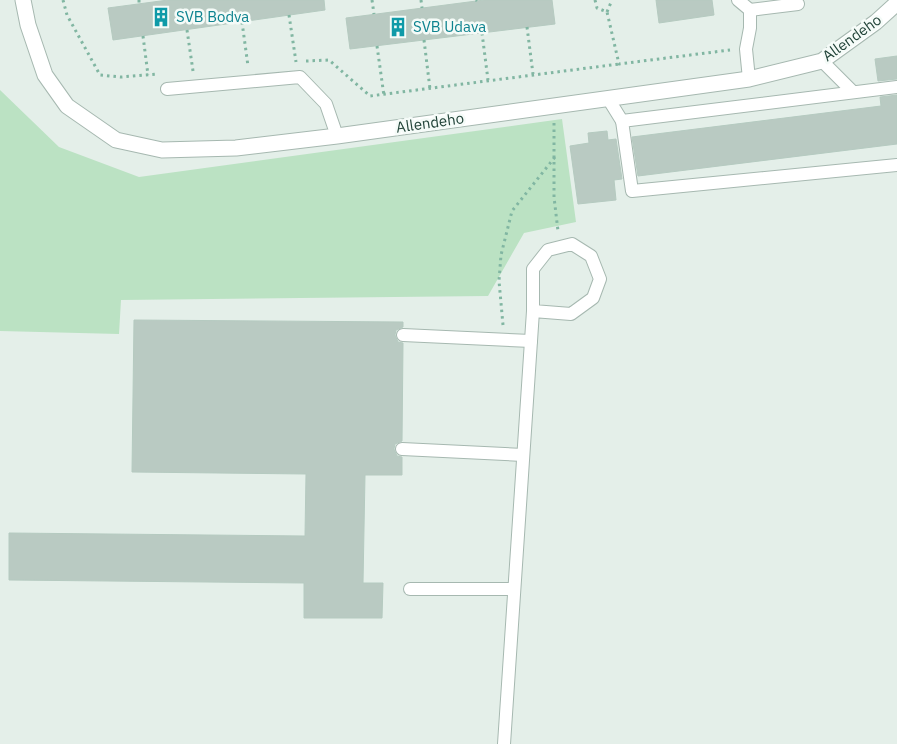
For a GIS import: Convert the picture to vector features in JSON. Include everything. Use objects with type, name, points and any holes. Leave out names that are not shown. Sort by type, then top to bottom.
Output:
[{"type":"street","name":"Allendeho","points":[[23,0],[28,25],[45,75],[67,106],[116,140],[162,150],[236,148],[337,136],[609,100],[750,79],[822,61],[876,22],[897,3]]},
{"type":"lane","points":[[738,0],[750,10],[798,4]]},
{"type":"lane","points":[[750,10],[750,28],[746,48],[750,79]]},
{"type":"lane","points":[[822,61],[853,92]]},
{"type":"lane","points":[[167,89],[300,77],[326,104],[337,136]]},
{"type":"lane","points":[[622,121],[897,87]]},
{"type":"lane","points":[[609,100],[622,121],[632,190],[897,165]]},
{"type":"lane","points":[[504,744],[533,311],[533,269],[548,250],[572,244],[591,256],[600,279],[593,298],[571,314],[533,311]]},
{"type":"lane","points":[[403,335],[531,341]]},
{"type":"lane","points":[[402,449],[523,455]]},
{"type":"lane","points":[[410,589],[514,589]]},
{"type":"path","points":[[63,0],[67,15],[100,75],[121,77],[166,73]]},
{"type":"path","points":[[372,0],[374,14]]},
{"type":"path","points":[[421,0],[422,8]]},
{"type":"path","points":[[595,0],[597,8],[608,12]]},
{"type":"path","points":[[612,0],[608,12],[620,64]]},
{"type":"path","points":[[289,15],[296,62]]},
{"type":"path","points":[[242,22],[248,66]]},
{"type":"path","points":[[527,27],[533,74]]},
{"type":"path","points":[[187,30],[193,71]]},
{"type":"path","points":[[482,33],[488,80]]},
{"type":"path","points":[[143,36],[148,75]]},
{"type":"path","points":[[424,40],[430,89]]},
{"type":"path","points":[[377,46],[384,96]]},
{"type":"path","points":[[286,63],[329,60],[370,96],[384,96],[533,74],[746,48]]},
{"type":"path","points":[[239,67],[258,66]]},
{"type":"path","points":[[184,72],[202,70]]},
{"type":"path","points":[[553,107],[554,197],[560,247]]},
{"type":"path","points":[[506,339],[499,281],[501,255],[512,211],[555,157]]},
{"type":"green space","points":[[0,90],[59,147],[139,177],[562,119],[576,222],[524,233],[488,296],[121,300],[119,334],[0,331]]},
{"type":"building","name":"SVB Bodva","points":[[168,0],[324,0],[325,10],[113,40],[108,8]]},
{"type":"building","points":[[484,0],[552,0],[555,24],[350,49],[346,18]]},
{"type":"building","points":[[656,0],[712,0],[714,15],[659,23]]},
{"type":"building","points":[[897,56],[897,79],[878,81],[875,59]]},
{"type":"building","points":[[897,95],[897,144],[638,176],[632,137],[881,106],[880,97]]},
{"type":"building","points":[[607,131],[608,140],[616,139],[622,179],[614,180],[616,200],[578,204],[570,146],[589,143],[588,133]]},
{"type":"building","points":[[134,320],[403,322],[403,327],[396,330],[395,335],[398,342],[403,343],[402,441],[395,444],[394,449],[397,456],[402,457],[402,475],[365,475],[363,583],[383,583],[382,618],[304,618],[304,583],[9,580],[9,533],[305,536],[306,474],[132,472]]},
{"type":"place","name":"SVB Bodva","points":[[161,17]]},
{"type":"place","name":"SVB Udava","points":[[398,27]]}]
